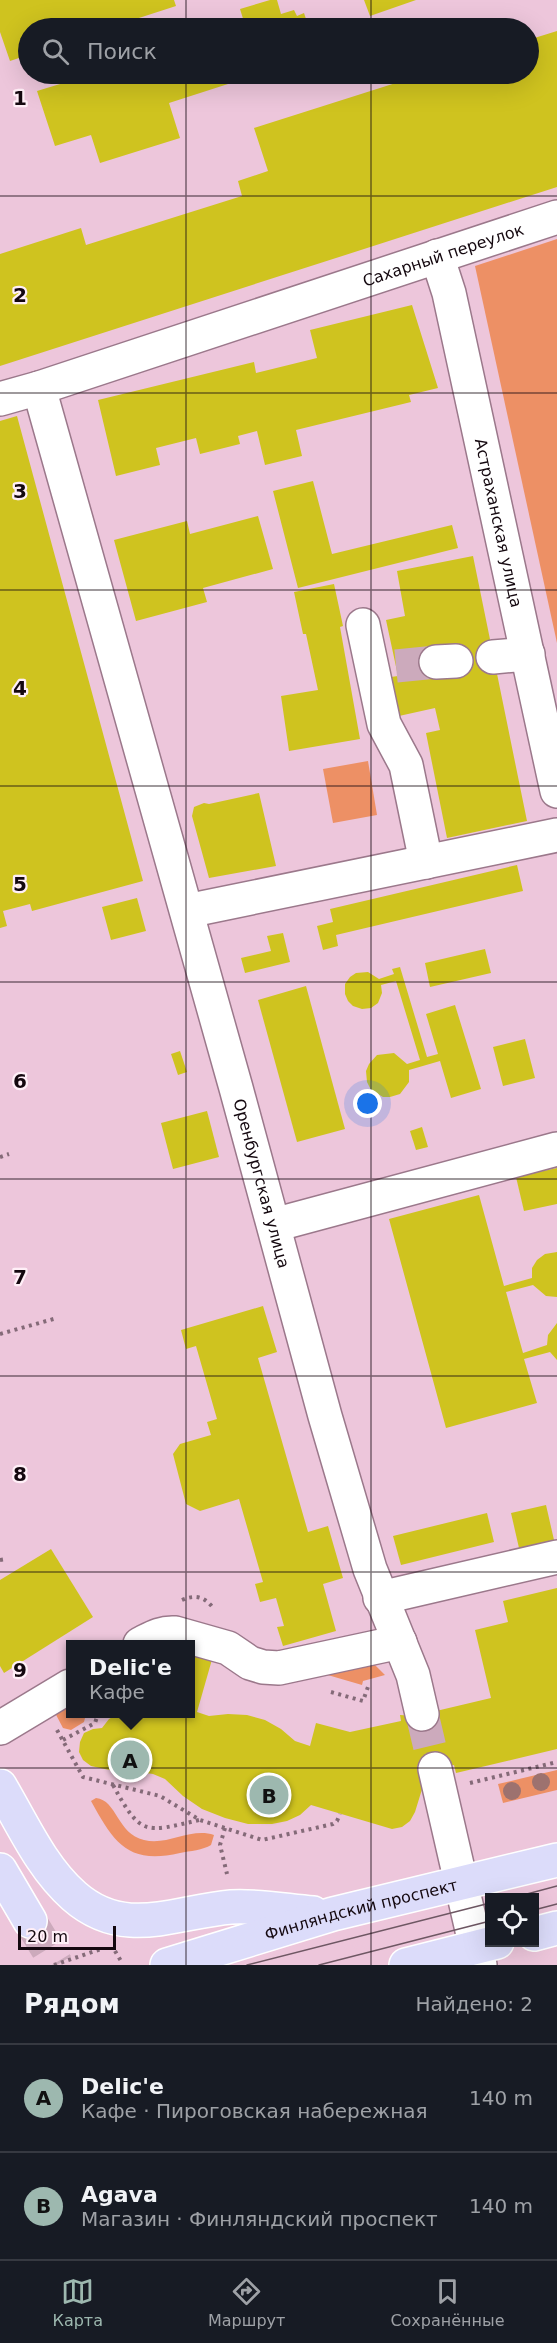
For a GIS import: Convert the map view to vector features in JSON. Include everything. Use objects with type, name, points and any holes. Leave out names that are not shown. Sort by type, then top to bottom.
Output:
[{"type":"main road","points":[[0,1786],[48,1866],[75,1896],[105,1916],[147,1922],[232,1907],[333,1914]]},
{"type":"main road","name":"Финляндский проспект","points":[[168,1965],[333,1914],[557,1860]]},
{"type":"main road","points":[[0,1870],[30,1921]]},
{"type":"main road","points":[[539,1933],[557,1928]]},
{"type":"main road","points":[[406,1965],[484,1952]]},
{"type":"street","name":"Сахарный переулок","points":[[0,399],[557,217]]},
{"type":"street","name":"Астраханская улица","points":[[437,256],[449,293],[528,654],[553,746],[557,791]]},
{"type":"street","name":"Оренбургская улица","points":[[39,388],[187,911],[328,1427],[380,1598],[413,1675],[422,1714]]},
{"type":"street","points":[[363,625],[384,667],[384,724],[406,765],[426,862]]},
{"type":"street","points":[[493,657],[528,654]]},
{"type":"street","points":[[187,911],[557,835]]},
{"type":"street","points":[[273,1225],[557,1149]]},
{"type":"street","points":[[380,1598],[557,1557]]},
{"type":"street","points":[[148,1640],[166,1632],[175,1633],[228,1648],[250,1663],[279,1668],[400,1642]]},
{"type":"street","points":[[0,1728],[66,1688]]},
{"type":"street","points":[[437,1778],[462,1883],[484,1952]]},
{"type":"path","points":[[0,1156],[9,1154]]},
{"type":"path","points":[[0,1334],[57,1318]]},
{"type":"path","points":[[0,1560],[7,1558]]},
{"type":"path","points":[[63,1740],[95,1723],[96,1718]]},
{"type":"path","points":[[57,1730],[83,1777],[160,1796],[200,1820],[262,1840],[333,1824],[340,1814]]},
{"type":"path","points":[[437,1778],[455,1787],[557,1762]]},
{"type":"path","points":[[112,1784],[130,1816],[139,1824],[163,1829],[200,1820]]},
{"type":"path","points":[[225,1828],[220,1845],[227,1875]]},
{"type":"path","points":[[54,1965],[112,1946]]},
{"type":"shaded area","points":[[557,239],[557,643],[475,266]]},
{"type":"shaded area","points":[[368,761],[377,815],[333,823],[323,769]]},
{"type":"shaded area","points":[[374,1664],[385,1675],[363,1681],[362,1685],[314,1671]]},
{"type":"shaded area","points":[[66,1701],[66,1718],[85,1718],[84,1722],[71,1730],[63,1728],[53,1709]]},
{"type":"shaded area","points":[[557,1770],[557,1790],[503,1803],[498,1784]]},
{"type":"shaded area","points":[[96,1798],[109,1805],[122,1825],[135,1837],[162,1841],[205,1833],[214,1835],[211,1845],[162,1856],[135,1853],[125,1847],[107,1829],[91,1801]]},
{"type":"building","points":[[0,0],[174,0],[176,6],[139,18],[18,18],[18,58],[10,61],[0,32]]},
{"type":"building","points":[[277,0],[281,14],[294,10],[297,16],[304,13],[306,18],[243,18],[240,9]]},
{"type":"building","points":[[364,0],[416,0],[370,16]]},
{"type":"building","points":[[557,31],[557,187],[0,366],[0,254],[81,228],[86,245],[242,196],[238,181],[268,171],[254,128],[393,84],[539,84],[539,37]]},
{"type":"building","points":[[60,84],[228,84],[169,103],[180,138],[100,163],[91,135],[55,146],[37,91]]},
{"type":"building","points":[[412,305],[438,388],[409,395],[411,402],[296,430],[302,456],[265,465],[257,431],[238,436],[240,444],[200,454],[196,438],[156,448],[160,465],[116,476],[98,400],[254,362],[256,373],[317,358],[310,330]]},
{"type":"building","points":[[17,416],[143,881],[32,911],[30,904],[3,911],[7,926],[0,928],[0,421]]},
{"type":"building","points":[[313,481],[332,554],[452,525],[458,548],[298,588],[273,491]]},
{"type":"building","points":[[258,516],[273,569],[203,588],[207,602],[136,621],[114,540],[187,521],[190,534]]},
{"type":"building","points":[[473,556],[527,821],[447,838],[426,733],[440,730],[435,708],[399,716],[391,677],[398,676],[386,620],[405,616],[397,571]]},
{"type":"building","points":[[334,584],[343,626],[340,627],[360,739],[289,751],[281,696],[318,690],[294,592]]},
{"type":"building","points":[[259,793],[276,866],[209,878],[192,816],[194,807],[204,803],[209,804]]},
{"type":"building","points":[[517,865],[523,891],[336,935],[338,946],[323,950],[317,926],[333,922],[330,909]]},
{"type":"building","points":[[137,898],[146,931],[111,940],[102,907]]},
{"type":"building","points":[[283,933],[290,962],[245,973],[241,958],[271,951],[267,936]]},
{"type":"building","points":[[485,949],[491,973],[430,987],[425,963]]},
{"type":"building","points":[[400,967],[427,1057],[438,1054],[426,1014],[455,1005],[481,1089],[451,1098],[440,1061],[409,1070],[409,1082],[400,1094],[383,1097],[371,1090],[367,1082],[366,1071],[377,1055],[394,1053],[407,1064],[420,1060],[396,981],[381,985],[382,993],[378,1003],[371,1008],[362,1009],[353,1006],[348,1001],[345,984],[356,973],[368,972],[379,979],[394,974],[392,969]]},
{"type":"building","points":[[306,986],[345,1129],[297,1142],[258,1000]]},
{"type":"building","points":[[525,1039],[535,1078],[503,1086],[493,1047]]},
{"type":"building","points":[[180,1051],[187,1072],[178,1075],[171,1054]]},
{"type":"building","points":[[207,1111],[219,1157],[173,1169],[161,1123]]},
{"type":"building","points":[[422,1127],[428,1147],[416,1150],[410,1131]]},
{"type":"building","points":[[557,1168],[557,1204],[524,1211],[516,1177]]},
{"type":"building","points":[[479,1195],[504,1286],[532,1278],[532,1268],[537,1260],[545,1254],[557,1252],[557,1297],[546,1296],[533,1285],[506,1292],[523,1353],[547,1345],[548,1335],[557,1323],[557,1360],[550,1352],[524,1359],[537,1403],[446,1428],[389,1219]]},
{"type":"building","points":[[263,1306],[277,1352],[258,1358],[308,1532],[328,1526],[343,1578],[323,1584],[336,1631],[283,1646],[277,1627],[284,1626],[276,1598],[260,1602],[255,1584],[263,1582],[239,1499],[200,1511],[186,1504],[173,1454],[180,1444],[211,1435],[207,1422],[217,1419],[196,1346],[186,1349],[181,1330]]},
{"type":"building","points":[[546,1505],[554,1540],[519,1548],[511,1513]]},
{"type":"building","points":[[487,1513],[494,1542],[401,1565],[393,1536]]},
{"type":"building","points":[[51,1549],[93,1617],[4,1673],[0,1666],[0,1580]]},
{"type":"building","points":[[557,1588],[557,1749],[456,1773],[454,1765],[448,1766],[423,1786],[415,1812],[410,1821],[402,1827],[392,1829],[311,1805],[300,1815],[287,1821],[272,1824],[248,1824],[202,1809],[183,1796],[165,1779],[153,1774],[140,1772],[128,1774],[91,1766],[83,1760],[79,1752],[84,1733],[102,1728],[111,1718],[195,1718],[195,1651],[213,1656],[197,1712],[209,1716],[247,1715],[265,1720],[281,1729],[295,1741],[310,1746],[316,1723],[350,1732],[401,1721],[400,1715],[415,1716],[491,1698],[475,1630],[508,1622],[503,1601]]},
{"type":"tunnel","points":[[396,666],[436,662]]},
{"type":"tunnel","points":[[422,1714],[435,1769]]},
{"type":"tunnel","points":[[30,1921],[57,1965]]},
{"type":"tram line","points":[[531,1893],[557,1886]]},
{"type":"tram line","points":[[247,1965],[485,1904]]},
{"type":"tram line","points":[[539,1909],[557,1904]]},
{"type":"tram line","points":[[319,1965],[485,1922]]},
{"type":"place","name":"Delic'e","points":[[130,1760]]},
{"type":"place","name":"Agava","points":[[269,1795]]}]
